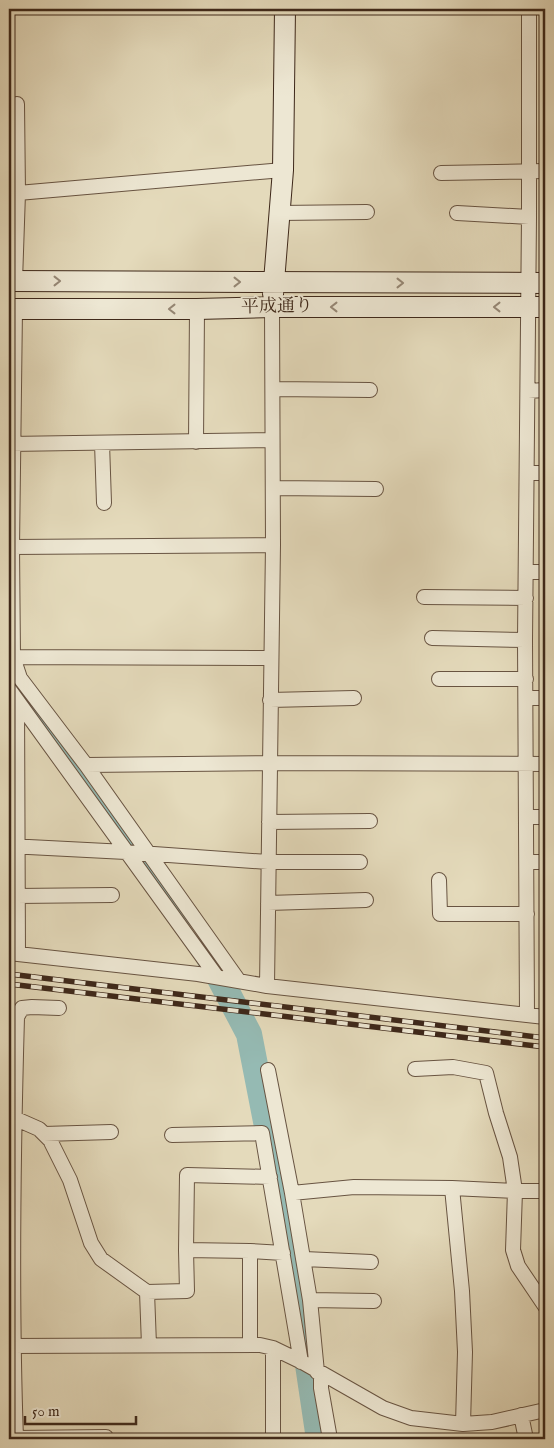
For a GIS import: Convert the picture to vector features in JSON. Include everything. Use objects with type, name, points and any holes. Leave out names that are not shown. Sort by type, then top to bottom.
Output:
[{"type":"street","points":[[267,986],[273,546],[272,306],[284,170],[285,9]]},
{"type":"street","points":[[527,1015],[525,640],[528,391],[537,308],[537,283],[530,217],[529,9]]},
{"type":"street","points":[[12,281],[18,192],[17,104]]},
{"type":"street","points":[[18,192],[284,170]]},
{"type":"street","points":[[441,173],[545,171]]},
{"type":"street","points":[[279,213],[367,212]]},
{"type":"street","points":[[457,213],[530,217]]},
{"type":"street","name":"平成通り","points":[[12,281],[537,283]]},
{"type":"street","name":"平成通り","points":[[12,309],[197,309],[272,306],[537,308]]},
{"type":"street","points":[[12,309],[11,657],[20,678],[86,765],[239,981]]},
{"type":"street","points":[[196,442],[197,309]]},
{"type":"street","points":[[273,390],[370,390]]},
{"type":"street","points":[[528,391],[545,390]]},
{"type":"street","points":[[11,444],[272,440]]},
{"type":"street","points":[[102,443],[104,503]]},
{"type":"street","points":[[527,473],[545,473]]},
{"type":"street","points":[[273,488],[376,489]]},
{"type":"street","points":[[12,546],[273,546]]},
{"type":"street","points":[[526,572],[545,572]]},
{"type":"street","points":[[424,597],[526,598]]},
{"type":"street","points":[[432,638],[525,640]]},
{"type":"street","points":[[11,657],[270,658]]},
{"type":"street","points":[[439,679],[526,679]]},
{"type":"street","points":[[9,689],[217,976]]},
{"type":"street","points":[[270,700],[354,698]]},
{"type":"street","points":[[526,698],[545,698]]},
{"type":"street","points":[[17,701],[13,757],[13,846],[17,896],[13,954],[217,976],[267,986],[545,1017]]},
{"type":"street","points":[[86,765],[270,763],[545,764]]},
{"type":"street","points":[[526,817],[545,817]]},
{"type":"street","points":[[269,822],[370,821]]},
{"type":"street","points":[[13,846],[268,862],[360,862]]},
{"type":"street","points":[[527,862],[545,862]]},
{"type":"street","points":[[439,880],[440,914],[527,914]]},
{"type":"street","points":[[17,896],[112,895]]},
{"type":"street","points":[[268,903],[366,900]]},
{"type":"street","points":[[59,1008],[32,1006],[22,1008],[17,1017],[11,1117],[11,1346],[16,1439],[106,1438]]},
{"type":"street","points":[[415,1069],[453,1067],[486,1073],[496,1114],[510,1157],[515,1192],[513,1250],[518,1266],[545,1306]]},
{"type":"street","points":[[268,1070],[304,1259],[321,1388],[330,1439]]},
{"type":"street","points":[[11,1117],[39,1129],[50,1140],[70,1180],[91,1243],[101,1259],[147,1292],[187,1291],[187,1175],[270,1178]]},
{"type":"street","points":[[44,1134],[111,1132]]},
{"type":"street","points":[[172,1135],[262,1134],[302,1362]]},
{"type":"street","points":[[292,1193],[354,1188],[452,1188],[545,1192]]},
{"type":"street","points":[[452,1188],[462,1291],[465,1352],[463,1424]]},
{"type":"street","points":[[186,1250],[283,1253]]},
{"type":"street","points":[[250,1251],[250,1345]]},
{"type":"street","points":[[304,1259],[371,1262]]},
{"type":"street","points":[[147,1292],[149,1345]]},
{"type":"street","points":[[310,1300],[374,1300]]},
{"type":"street","points":[[11,1346],[250,1345],[273,1348],[302,1362],[383,1408],[411,1418],[463,1424],[492,1422],[545,1410]]},
{"type":"street","points":[[273,1348],[273,1439]]},
{"type":"street","points":[[520,1415],[526,1439]]},
{"type":"waterway","points":[[9,672],[88,782],[180,916]]},
{"type":"waterway","points":[[207,954],[249,1034],[291,1250],[319,1439]]},
{"type":"railway","points":[[9,974],[545,1038]]},
{"type":"railway","points":[[9,984],[545,1047]]}]
